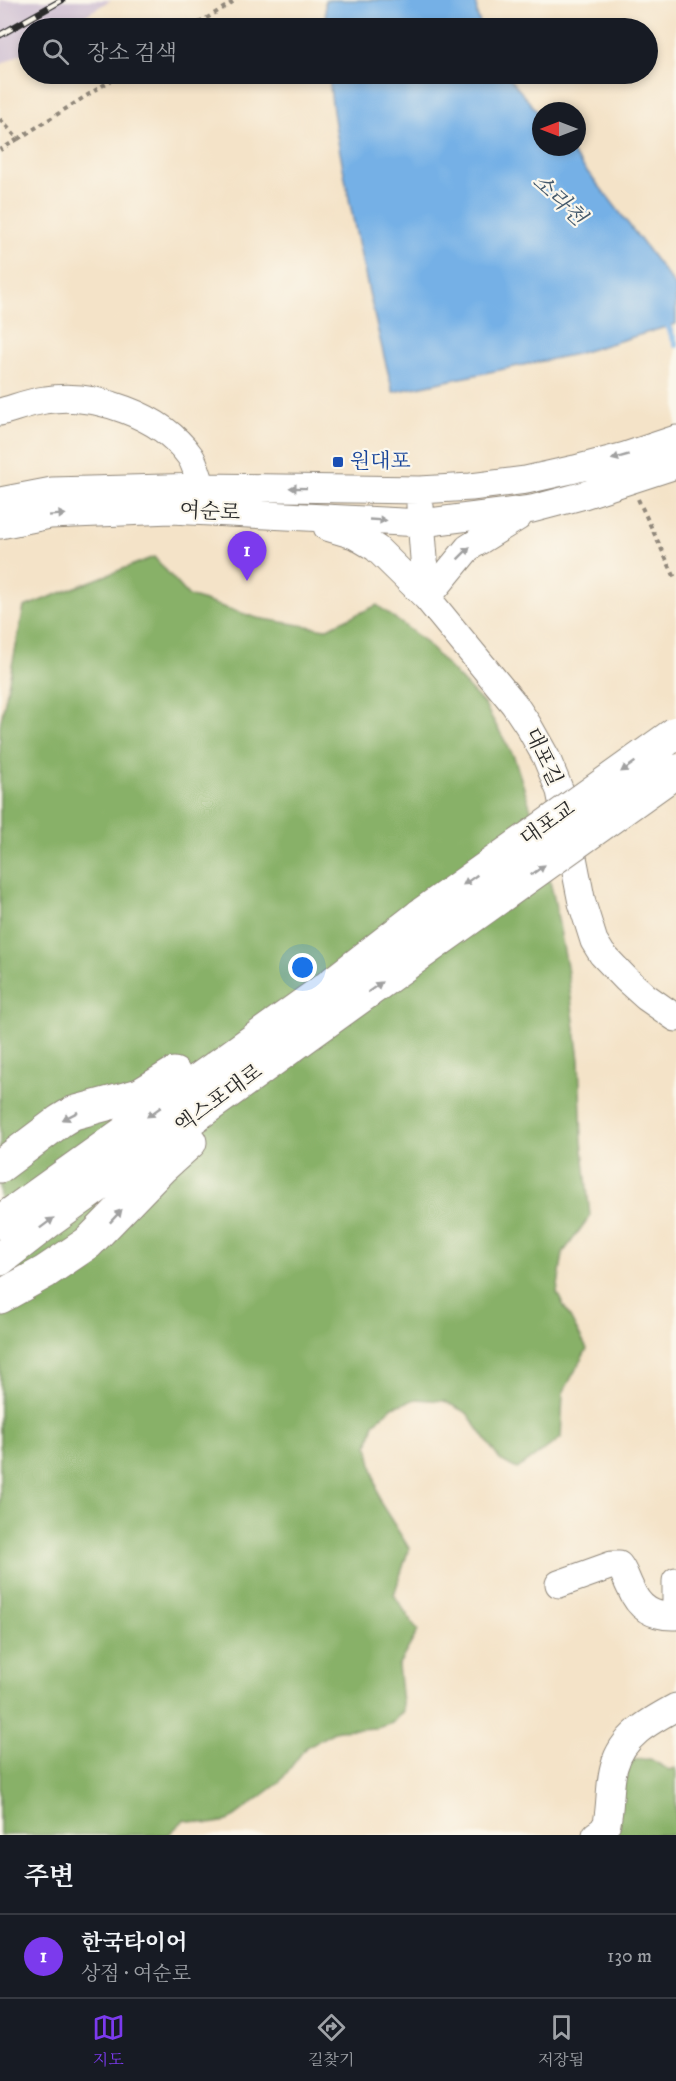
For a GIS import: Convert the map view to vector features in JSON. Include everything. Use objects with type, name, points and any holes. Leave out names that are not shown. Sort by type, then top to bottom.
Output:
[{"type":"highway","name":"대포교","points":[[430,928],[676,733]]},
{"type":"highway","name":"대포교","points":[[430,928],[676,771]]},
{"type":"highway","name":"엑스포대로","points":[[0,1259],[430,928]]},
{"type":"highway","name":"엑스포대로","points":[[0,1222],[334,1000]]},
{"type":"highway","points":[[0,1166],[73,1113],[140,1095],[232,1038],[334,1000]]},
{"type":"highway","points":[[0,1297],[45,1272],[88,1243],[161,1168],[334,1000]]},
{"type":"street","points":[[0,412],[44,400],[60,399],[92,402],[131,412],[155,423],[169,434],[191,458],[202,487]]},
{"type":"street","name":"여순로","points":[[0,501],[52,491],[202,487],[420,490],[471,487],[526,480],[575,469],[676,439]]},
{"type":"street","points":[[427,598],[468,548],[497,528],[532,509],[630,481],[676,465]]},
{"type":"street","points":[[420,490],[427,598]]},
{"type":"street","name":"여순로","points":[[0,525],[50,515],[171,510],[422,523],[532,509]]},
{"type":"street","name":"대포길","points":[[285,515],[338,530],[366,541],[376,548],[427,598],[514,704],[546,757],[560,791],[588,924],[602,954],[646,997],[676,1018]]},
{"type":"street","points":[[560,1584],[619,1564],[634,1596],[658,1616],[676,1615],[676,1581]]},
{"type":"street","points":[[596,1835],[607,1823],[614,1767],[619,1754],[635,1732],[648,1721],[676,1707]]},
{"type":"path","points":[[207,18],[236,0]]},
{"type":"path","points":[[0,150],[105,84]]},
{"type":"path","points":[[0,119],[18,139]]},
{"type":"path","points":[[630,481],[676,580]]},
{"type":"shaded area","points":[[0,0],[111,0],[81,18],[18,18],[18,55],[0,65]]},
{"type":"green space","points":[[154,557],[189,596],[257,618],[325,629],[377,605],[422,639],[484,704],[514,757],[535,822],[554,898],[567,967],[579,1060],[582,1140],[590,1216],[563,1253],[557,1293],[587,1349],[563,1393],[561,1438],[517,1469],[500,1460],[467,1413],[444,1401],[416,1399],[393,1407],[374,1423],[368,1446],[380,1502],[409,1548],[394,1595],[418,1631],[398,1666],[403,1711],[392,1723],[377,1728],[338,1730],[306,1747],[279,1783],[228,1821],[209,1824],[184,1820],[168,1835],[0,1835],[0,725],[24,607]]},
{"type":"green space","points":[[650,1759],[669,1770],[676,1768],[676,1835],[614,1835],[623,1779],[632,1760]]},
{"type":"water","points":[[325,0],[476,0],[478,18],[326,18]]},
{"type":"water","points":[[330,84],[514,84],[532,105],[532,156],[574,156],[676,287],[676,324],[576,354],[393,392],[370,298],[335,123]]},
{"type":"waterway","name":"소라천","points":[[663,322],[668,326],[676,345]]},
{"type":"railway","points":[[30,18],[62,0]]},
{"type":"railway","points":[[0,35],[18,25]]},
{"type":"place","name":"원대포","points":[[338,462]]},
{"type":"place","name":"한국타이어","points":[[247,581]]}]
